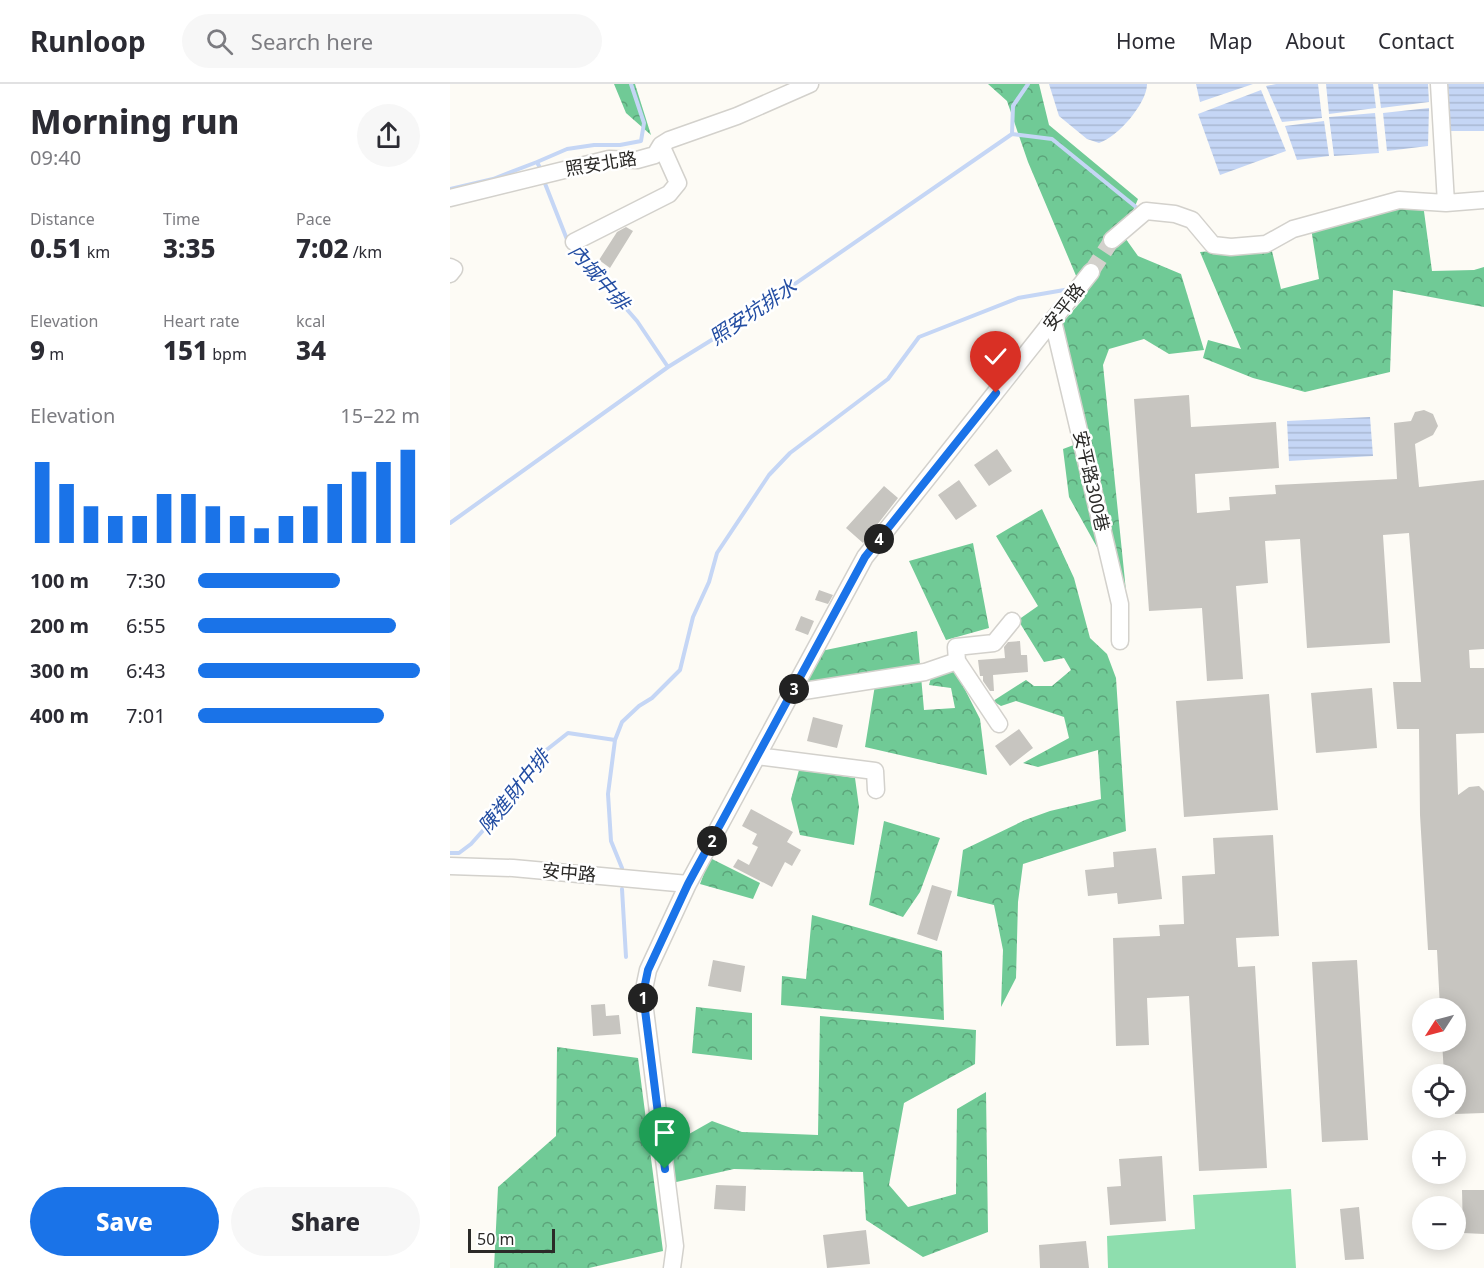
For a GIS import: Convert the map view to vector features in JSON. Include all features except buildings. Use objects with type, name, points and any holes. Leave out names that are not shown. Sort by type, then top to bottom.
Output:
[{"type":"street","name":"照安北路","points":[[450,198],[598,161],[637,160],[655,155],[669,140],[737,116],[810,84]]},
{"type":"street","points":[[1439,84],[1446,203]]},
{"type":"street","points":[[574,242],[669,194],[678,183],[661,146]]},
{"type":"street","points":[[1112,240],[1146,211],[1175,214],[1192,220],[1213,245],[1231,247],[1266,244],[1293,229],[1399,200],[1446,203],[1484,200]]},
{"type":"street","points":[[450,267],[454,269],[450,274]]},
{"type":"street","name":"安平路","points":[[672,1268],[675,1246],[643,994],[648,970],[688,884],[865,557],[1091,272]]},
{"type":"street","name":"安平路300巷","points":[[1053,321],[1120,604],[1120,641]]},
{"type":"street","points":[[999,724],[957,661],[956,647],[994,643],[1012,621]]},
{"type":"street","points":[[791,693],[925,672],[957,661]]},
{"type":"street","points":[[757,756],[875,771],[876,790]]},
{"type":"street","name":"安中路","points":[[450,866],[513,868],[688,884]]},
{"type":"green space","points":[[614,84],[635,84],[651,135],[626,113]]},
{"type":"green space","points":[[988,84],[1039,84],[1049,125],[1138,199],[1123,235],[1138,256],[1181,274],[1204,350],[1169,354],[1144,339],[1109,349],[1103,365],[1126,591],[1108,567],[1069,497],[1063,449],[1079,443],[1056,330],[1085,297],[1028,162],[1007,101]]},
{"type":"green space","points":[[1423,204],[1432,271],[1474,270],[1484,267],[1484,307],[1393,290],[1390,372],[1305,392],[1253,378],[1203,358],[1208,340],[1241,349],[1200,252],[1271,247],[1281,289],[1319,279],[1311,228]]},
{"type":"green space","points":[[1042,509],[1074,578],[1090,638],[1107,654],[1116,678],[1126,831],[1023,864],[1018,902],[1016,978],[1001,1007],[1003,950],[994,905],[957,896],[963,850],[1025,820],[1050,811],[1101,799],[1098,750],[1038,767],[1023,763],[1069,738],[1064,717],[1016,701],[1001,706],[993,701],[1026,680],[1034,686],[1052,686],[1071,670],[1064,658],[1044,662],[1018,620],[1038,606],[996,536]]},
{"type":"green space","points":[[973,543],[989,628],[946,640],[909,561]]},
{"type":"green space","points":[[917,631],[924,710],[955,708],[951,688],[929,685],[932,674],[954,668],[980,719],[987,775],[865,747],[875,685],[802,688],[821,651]]},
{"type":"green space","points":[[799,770],[855,778],[859,807],[854,845],[800,835],[791,799]]},
{"type":"green space","points":[[884,821],[940,838],[920,892],[903,917],[869,905]]},
{"type":"green space","points":[[710,858],[760,883],[753,899],[700,884]]},
{"type":"green space","points":[[812,915],[942,951],[944,1020],[781,1005],[782,976],[806,979]]},
{"type":"green space","points":[[696,1007],[752,1013],[752,1060],[692,1053]]},
{"type":"green space","points":[[820,1016],[976,1030],[975,1064],[904,1103],[889,1185],[908,1207],[956,1194],[957,1109],[986,1092],[988,1232],[923,1257],[866,1220],[863,1172],[734,1169],[672,1183],[666,1147],[712,1121],[742,1132],[818,1135]]},
{"type":"green space","points":[[557,1047],[638,1058],[663,1251],[589,1268],[494,1268],[498,1187],[556,1136]]},
{"type":"green space","points":[[1291,1189],[1296,1268],[1108,1268],[1107,1236],[1195,1229],[1193,1195]]},
{"type":"water","points":[[1049,84],[1147,85],[1142,101],[1130,119],[1114,134],[1099,143],[1087,139],[1059,116]]},
{"type":"water","points":[[1196,84],[1253,84],[1200,102]]},
{"type":"water","points":[[1318,84],[1322,118],[1282,122],[1266,86]]},
{"type":"water","points":[[1326,84],[1373,84],[1376,108],[1329,114]]},
{"type":"water","points":[[1378,84],[1428,84],[1429,102],[1381,108]]},
{"type":"water","points":[[1444,84],[1484,84],[1484,131],[1446,131]]},
{"type":"water","points":[[1261,90],[1286,151],[1220,175],[1198,114]]},
{"type":"water","points":[[1429,108],[1428,146],[1387,151],[1383,113]]},
{"type":"water","points":[[1375,113],[1379,153],[1334,156],[1329,117]]},
{"type":"water","points":[[1324,121],[1329,156],[1297,160],[1285,126]]},
{"type":"water","points":[[1370,417],[1373,456],[1289,461],[1287,421]]},
{"type":"waterway","name":"內城中排","points":[[540,168],[537,162],[567,149],[641,141],[644,123],[631,84]]},
{"type":"waterway","name":"照安坑排水","points":[[450,523],[668,367],[731,328],[1012,134],[1013,106],[1028,84]]},
{"type":"waterway","points":[[1012,134],[1052,139],[1136,207]]},
{"type":"waterway","points":[[450,189],[493,179],[537,162]]},
{"type":"waterway","name":"內城中排","points":[[544,181],[568,242],[637,321],[668,367]]},
{"type":"waterway","points":[[622,868],[611,841],[608,794],[615,740],[622,722],[639,706],[652,698],[680,670],[693,617],[709,582],[717,553],[769,475],[790,453],[888,379],[919,337],[1018,298],[1070,289]]},
{"type":"waterway","name":"陳進財中排","points":[[450,853],[459,853],[471,844],[540,755],[568,733],[615,740]]},
{"type":"waterway","points":[[622,889],[626,957]]},
{"type":"tunnel","points":[[1091,272],[1112,240]]},
{"type":"route","points":[[665,1169],[643,994],[648,970],[688,884],[865,557],[996,393]]}]
